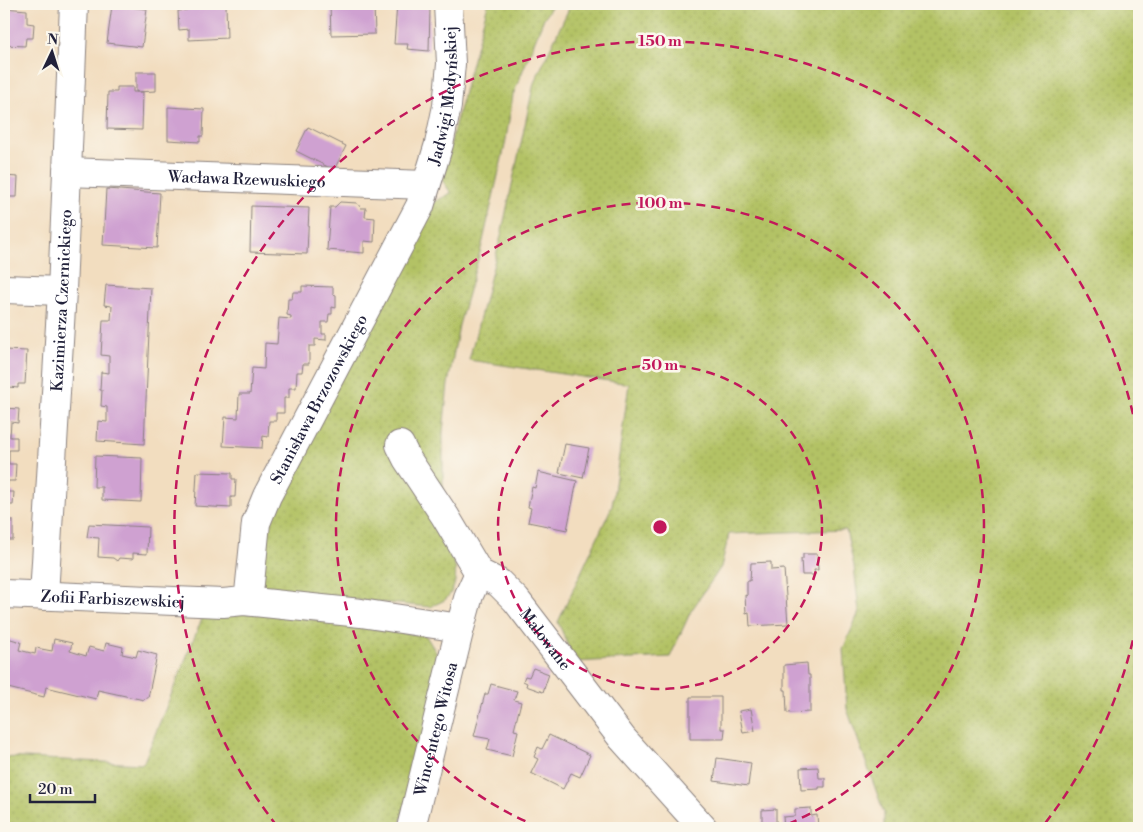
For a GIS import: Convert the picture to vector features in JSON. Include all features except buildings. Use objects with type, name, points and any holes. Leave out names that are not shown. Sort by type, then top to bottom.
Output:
[{"type":"street","name":"Kazimierza Czernickiego","points":[[44,596],[62,291],[74,4]]},
{"type":"street","name":"Jadwigi Medyńskiej","points":[[426,185],[439,144],[447,106],[451,64],[448,4]]},
{"type":"street","name":"Wacława Rzewuskiego","points":[[67,172],[426,185]]},
{"type":"street","name":"Stanisława Brzozowskiego","points":[[233,602],[249,593],[256,523],[267,496],[420,206],[426,185]]},
{"type":"street","points":[[4,289],[62,291]]},
{"type":"street","name":"Malowane","points":[[400,445],[479,572],[499,583],[516,600],[622,738],[703,828]]},
{"type":"street","name":"Wincentego Witosa","points":[[411,828],[460,628],[469,595],[479,572]]},
{"type":"street","name":"Zofii Farbiszewskiej","points":[[4,594],[233,602],[361,613],[460,628]]},
{"type":"green space","points":[[488,4],[553,4],[544,18],[513,95],[505,145],[482,245],[459,325],[448,384],[443,432],[443,531],[455,564],[455,582],[452,590],[447,598],[430,607],[264,591],[259,578],[267,517],[431,204],[451,193],[442,180]]},
{"type":"green space","points":[[571,4],[1139,4],[1139,828],[884,828],[884,813],[847,709],[843,649],[859,612],[854,566],[846,530],[729,534],[721,567],[691,611],[670,657],[575,662],[558,622],[612,506],[629,384],[469,360],[500,240],[534,83]]},
{"type":"green space","points":[[225,613],[275,614],[426,636],[437,654],[438,687],[399,828],[4,828],[4,757],[143,764],[203,616],[224,617]]}]
